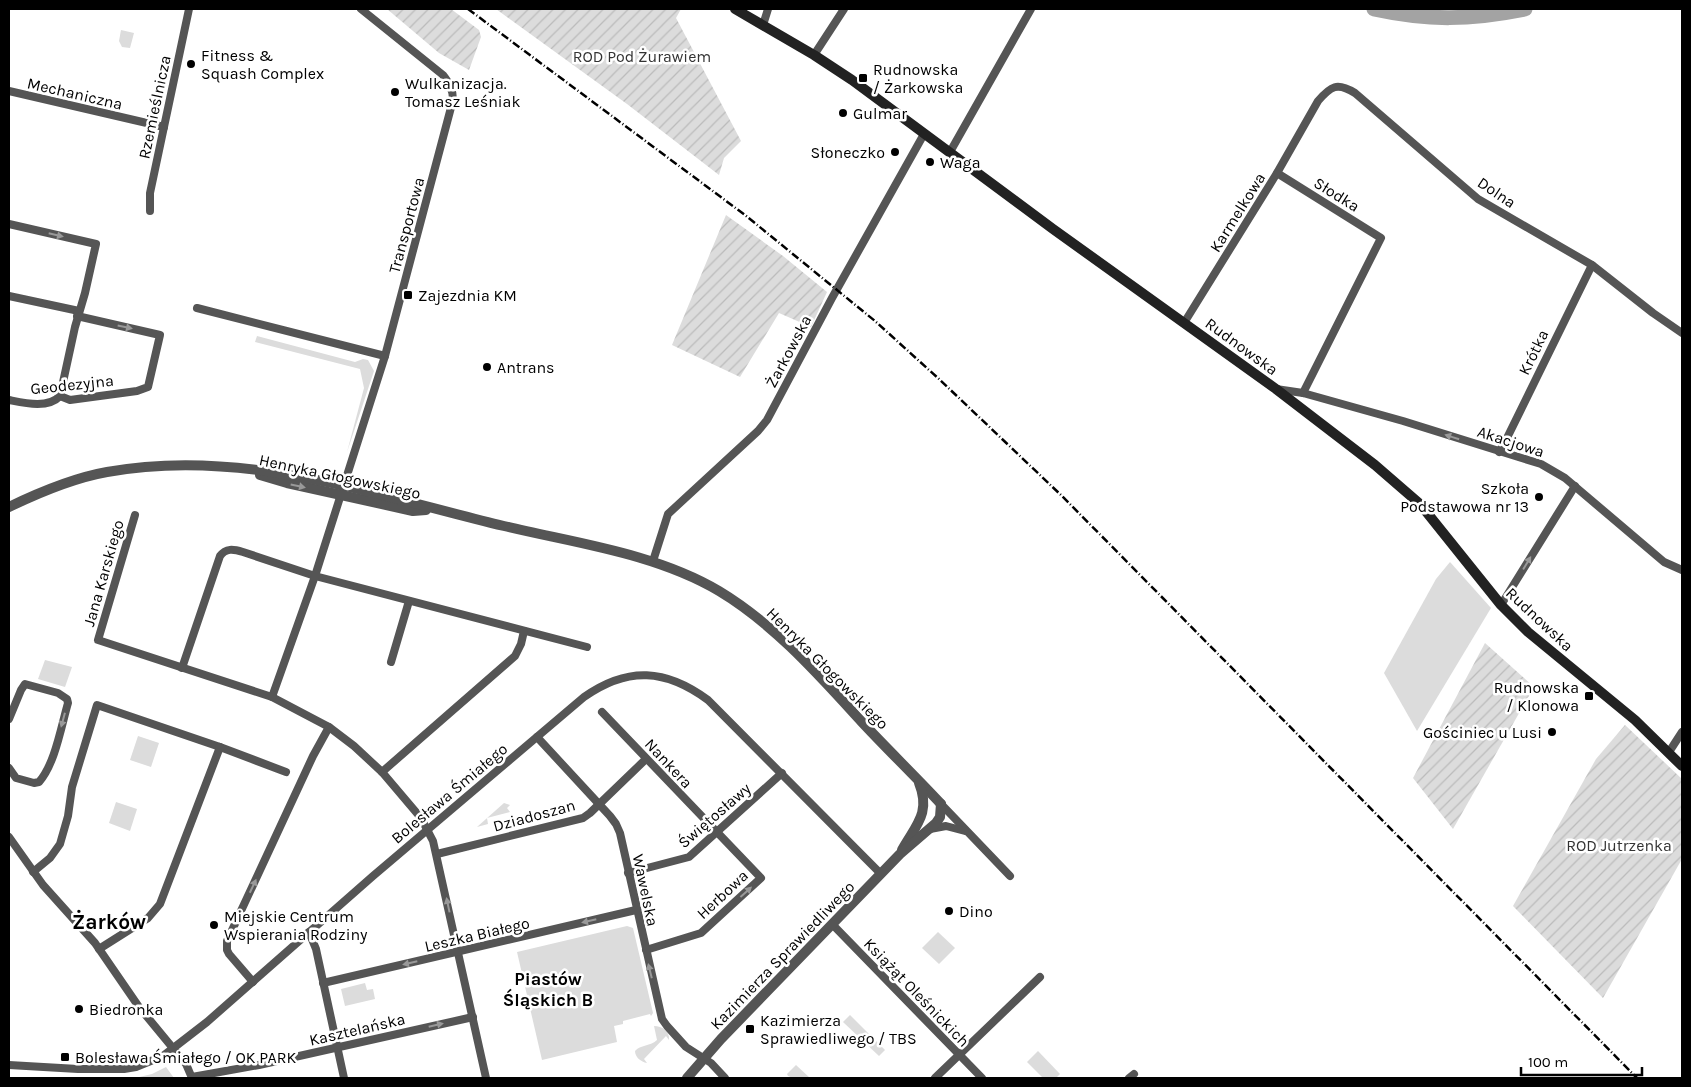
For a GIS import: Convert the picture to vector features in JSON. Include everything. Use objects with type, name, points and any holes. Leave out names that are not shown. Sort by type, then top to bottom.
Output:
[{"type":"main road","name":"Rudnowska","points":[[735,9],[814,55],[852,80],[1052,228],[1276,389],[1375,465],[1420,504],[1501,605],[1528,632],[1635,720],[1682,766]]},
{"type":"street","name":"Rzemieślnicza","points":[[150,211],[150,193],[189,9]]},
{"type":"street","name":"Transportowa","points":[[272,697],[315,576],[385,356],[450,113],[453,92],[443,75],[361,9]]},
{"type":"street","points":[[763,25],[768,9]]},
{"type":"street","points":[[814,55],[844,9]]},
{"type":"street","points":[[950,152],[1031,9]]},
{"type":"street","name":"Dolna","points":[[1310,114],[1326,92],[1332,88],[1339,86],[1355,93],[1478,199],[1592,265],[1653,313],[1682,333]]},
{"type":"street","name":"Mechaniczna","points":[[9,91],[164,128]]},
{"type":"street","name":"Karmelkowa","points":[[1184,323],[1277,174],[1310,114]]},
{"type":"street","name":"Żarkowska","points":[[653,561],[668,514],[758,431],[767,420],[832,298],[924,134]]},
{"type":"street","name":"Słodka","points":[[1277,174],[1381,238],[1303,392]]},
{"type":"street","points":[[9,224],[96,244],[60,396]]},
{"type":"street","name":"Krótka","points":[[1499,452],[1592,265]]},
{"type":"street","points":[[9,296],[78,314]]},
{"type":"street","points":[[197,308],[367,353],[385,356]]},
{"type":"street","name":"Geodezyjna","points":[[9,400],[36,404],[49,403],[60,396],[70,400],[137,391],[148,387],[160,334],[78,314]]},
{"type":"street","name":"Akacjowa","points":[[1276,389],[1303,392],[1541,464],[1575,486],[1658,557],[1682,570]]},
{"type":"street","name":"Henryka Głogowskiego","points":[[9,507],[36,494],[72,481],[106,472],[161,465],[200,464],[286,473],[344,485],[439,510],[653,561],[716,589],[770,628],[831,688],[1010,876]]},
{"type":"street","name":"Henryka Głogowskiego","points":[[235,467],[287,484],[413,510],[439,510]]},
{"type":"street","points":[[1501,605],[1575,486]]},
{"type":"street","name":"Jana Karskiego","points":[[135,515],[98,640],[182,668]]},
{"type":"street","points":[[486,1078],[437,854],[428,828],[420,816],[382,772],[348,741],[329,727],[272,697],[182,668],[220,556],[226,550],[236,550],[315,576],[587,647]]},
{"type":"street","points":[[391,662],[409,601]]},
{"type":"street","points":[[382,772],[515,656],[521,644],[524,630]]},
{"type":"street","name":"Bolesława Śmiałego","points":[[9,1065],[78,1070],[124,1069],[156,1060],[174,1048],[253,982],[428,828],[597,688],[612,681],[634,676],[655,675],[676,680],[703,696],[881,874]]},
{"type":"street","points":[[9,719],[25,684],[64,696],[68,703],[48,768],[41,779],[34,783],[20,780],[16,778],[9,768]]},
{"type":"street","points":[[33,872],[50,858],[60,844],[68,816],[72,787],[97,705],[220,747],[286,772]]},
{"type":"street","name":"Nankera","points":[[602,712],[716,833]]},
{"type":"street","points":[[253,982],[227,950],[228,941],[312,756],[329,727]]},
{"type":"street","points":[[1669,752],[1682,732]]},
{"type":"street","name":"Wawelska","points":[[537,737],[600,804],[616,824],[620,833],[662,1019],[666,1026],[686,1047],[704,1058],[725,1078]]},
{"type":"street","points":[[99,950],[148,918],[160,904],[220,747]]},
{"type":"street","name":"Dziadoszan","points":[[437,854],[583,818],[646,759]]},
{"type":"street","name":"Świętosławy","points":[[628,873],[689,857],[782,773]]},
{"type":"street","name":"Kazimierza Sprawiedliwego","points":[[900,854],[921,819],[924,809],[924,799],[917,780]]},
{"type":"street","name":"Kazimierza Sprawiedliwego","points":[[921,819],[941,804]]},
{"type":"street","name":"Kazimierza Sprawiedliwego","points":[[687,1078],[900,854],[930,829],[940,817],[941,804]]},
{"type":"street","points":[[930,829],[941,826],[952,827],[970,834]]},
{"type":"street","name":"Herbowa","points":[[646,950],[700,933],[761,878],[716,833]]},
{"type":"street","name":"Kasztelańska","points":[[9,837],[33,872],[99,950],[139,1008],[174,1048],[186,1064],[192,1078],[338,1048],[473,1017]]},
{"type":"street","name":"Leszka Białego","points":[[323,983],[636,910]]},
{"type":"street","name":"Książąt Oleśnickich","points":[[832,924],[982,1078]]},
{"type":"street","points":[[309,932],[313,939],[344,1078]]},
{"type":"street","points":[[935,1078],[1040,977]]},
{"type":"green space","points":[[387,9],[451,9],[479,30],[481,37],[469,70],[439,53]]},
{"type":"green space","name":"ROD Pod Żurawiem","points":[[496,9],[681,9],[676,18],[741,141],[724,158],[719,175],[627,104]]},
{"type":"green space","points":[[121,30],[134,33],[130,48],[122,47],[119,41]]},
{"type":"green space","points":[[726,215],[783,256],[827,292],[811,327],[779,313],[740,377],[672,345]]},
{"type":"green space","points":[[257,336],[355,362],[363,359],[368,360],[374,371],[347,452],[364,388],[360,369],[255,342]]},
{"type":"green space","points":[[1450,562],[1491,608],[1417,731],[1384,673],[1436,579]]},
{"type":"green space","points":[[1485,643],[1534,687],[1453,829],[1413,778]]},
{"type":"green space","points":[[45,660],[72,667],[65,687],[38,679]]},
{"type":"green space","name":"ROD Jutrzenka","points":[[1625,725],[1682,779],[1682,859],[1603,998],[1513,906],[1596,759]]},
{"type":"green space","points":[[138,736],[159,743],[151,767],[130,760]]},
{"type":"green space","points":[[116,802],[137,809],[130,831],[109,823]]},
{"type":"green space","points":[[504,803],[510,805],[507,808],[510,812],[487,818]]},
{"type":"green space","points":[[487,818],[488,824],[477,827]]},
{"type":"green space","points":[[627,926],[633,928],[653,1013],[651,1016],[650,1014],[623,1021],[623,1024],[614,1026],[617,1042],[542,1060],[517,952]]},
{"type":"green space","points":[[938,932],[955,948],[939,964],[922,948]]},
{"type":"green space","points":[[365,983],[367,990],[373,989],[375,999],[345,1006],[341,989]]},
{"type":"green space","points":[[850,1015],[885,1050],[879,1056],[843,1022]]},
{"type":"green space","points":[[654,1026],[665,1030],[669,1040],[666,1036],[644,1059],[647,1063],[639,1059],[635,1051],[657,1040]]},
{"type":"green space","points":[[1038,1051],[1060,1074],[1056,1078],[1043,1078],[1027,1062]]},
{"type":"green space","points":[[796,1065],[810,1078],[793,1078],[788,1076],[787,1074]]},
{"type":"green space","points":[[166,1067],[174,1078],[135,1078],[152,1074]]},
{"type":"waterway","points":[[1374,9],[1413,16],[1450,18],[1505,13],[1525,9]]},
{"type":"railway","points":[[468,9],[745,215],[875,321],[939,379],[1062,496],[1637,1078]]},
{"type":"place","name":"Fitness & Squash Complex","points":[[191,64]]},
{"type":"place","name":"Rudnowska / Żarkowska","points":[[863,78]]},
{"type":"place","name":"Wulkanizacja. Tomasz Leśniak","points":[[395,92]]},
{"type":"place","name":"Gulmar","points":[[843,113]]},
{"type":"place","name":"Słoneczko","points":[[895,152]]},
{"type":"place","name":"Waga","points":[[930,162]]},
{"type":"place","name":"Zajezdnia KM","points":[[408,295]]},
{"type":"place","name":"Antrans","points":[[487,367]]},
{"type":"place","name":"Szkoła Podstawowa nr 13","points":[[1539,497]]},
{"type":"place","name":"Rudnowska / Klonowa","points":[[1589,696]]},
{"type":"place","name":"Gościniec u Lusi","points":[[1552,732]]},
{"type":"place","name":"Dino","points":[[949,911]]},
{"type":"place","name":"Miejskie Centrum Wspierania Rodziny","points":[[214,925]]},
{"type":"place","name":"Biedronka","points":[[79,1009]]},
{"type":"place","name":"Kazimierza Sprawiedliwego / TBS","points":[[750,1029]]},
{"type":"place","name":"Bolesława Śmiałego / OK PARK","points":[[65,1057]]},
{"type":"district","name":"Żarków","points":[[109,922]]},
{"type":"district","name":"Piastów Śląskich B","points":[[548,990]]}]
